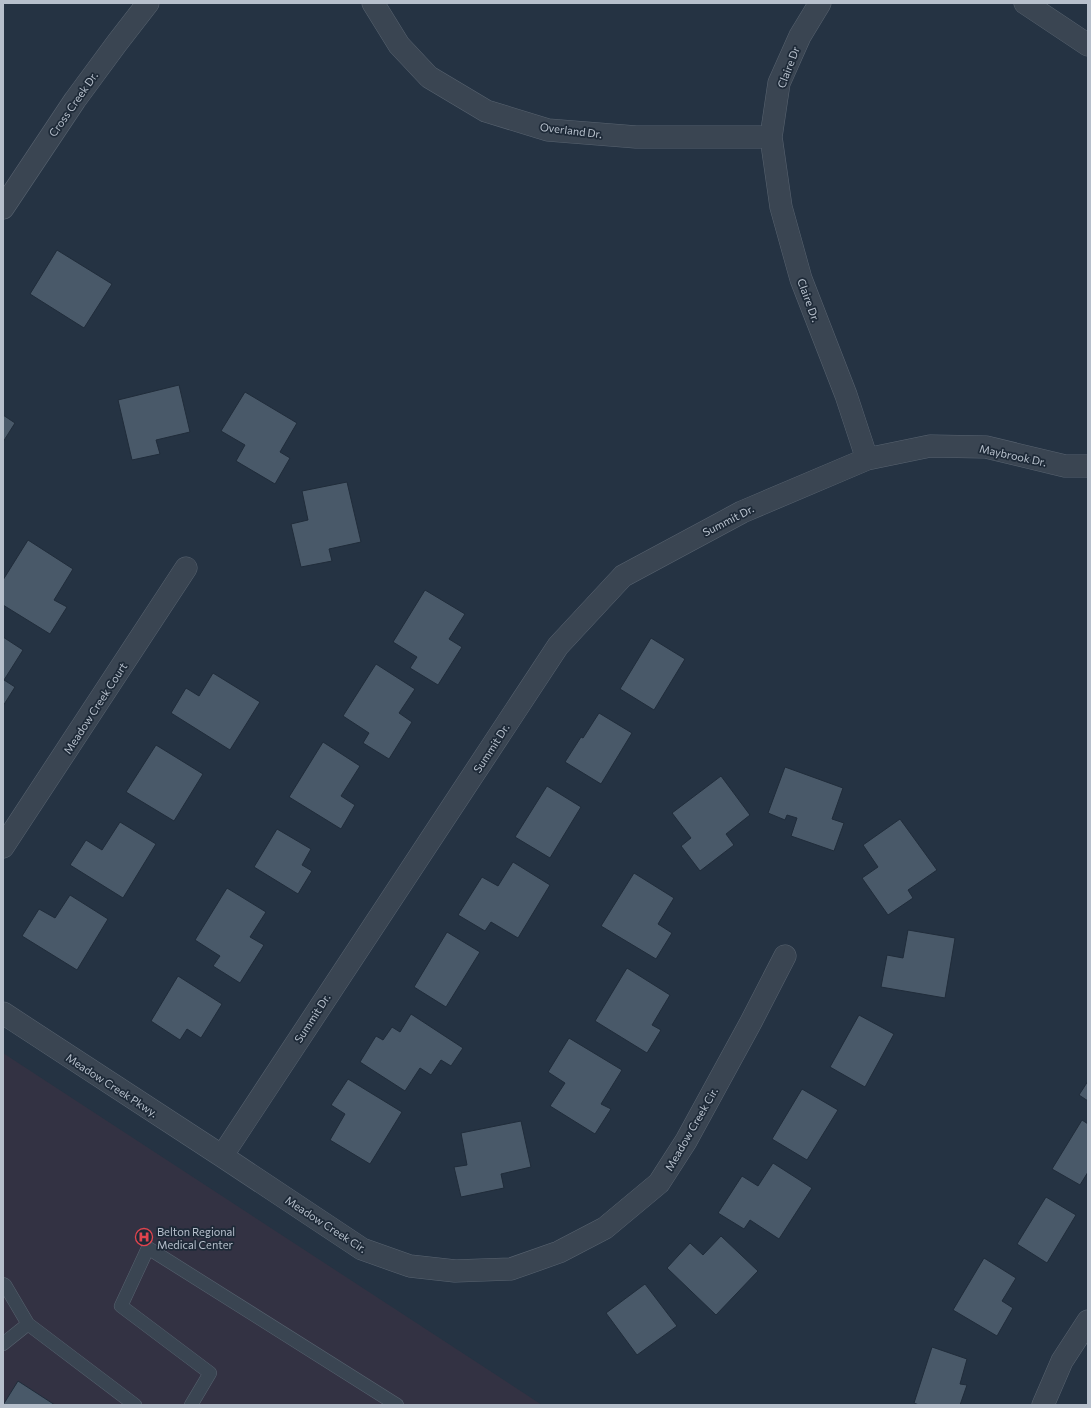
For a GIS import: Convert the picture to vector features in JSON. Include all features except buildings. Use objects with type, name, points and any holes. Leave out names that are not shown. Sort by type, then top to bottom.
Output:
[{"type":"street","name":"Cross Creek Dr.","points":[[3,208],[75,100],[148,3]]},
{"type":"street","name":"Overland Dr.","points":[[373,3],[399,45],[429,77],[486,111],[548,130],[636,137],[771,137]]},
{"type":"street","name":"Claire Dr","points":[[771,137],[779,83],[800,36],[820,3]]},
{"type":"street","points":[[1024,3],[1088,45]]},
{"type":"street","name":"Claire Dr.","points":[[771,137],[781,207],[801,279],[846,395],[867,458]]},
{"type":"street","name":"Maybrook Dr.","points":[[867,458],[930,446],[986,447],[1065,466],[1088,466]]},
{"type":"street","name":"Summit Dr.","points":[[222,1156],[558,646],[623,576],[742,512],[867,458]]},
{"type":"street","name":"Meadow Creek Court","points":[[3,847],[186,568]]},
{"type":"street","name":"Meadow Creek Cir.","points":[[222,1156],[362,1250],[410,1266],[455,1271],[511,1269],[559,1252],[605,1228],[659,1183],[686,1141],[785,956]]},
{"type":"street","name":"Meadow Creek Pkwy.","points":[[3,1013],[222,1156]]},
{"type":"street","points":[[1043,1405],[1062,1361],[1088,1321]]},
{"type":"lane","points":[[191,1405],[210,1372],[121,1306],[148,1248],[397,1405]]},
{"type":"lane","points":[[3,1284],[28,1324],[135,1405]]},
{"type":"lane","points":[[3,1344],[28,1324]]},
{"type":"shaded area","name":"Belton Regional Medical Center","points":[[3,1053],[29,1070],[542,1405],[3,1405]]},
{"type":"place","name":"Belton Regional Medical Center","points":[[144,1237]]}]
